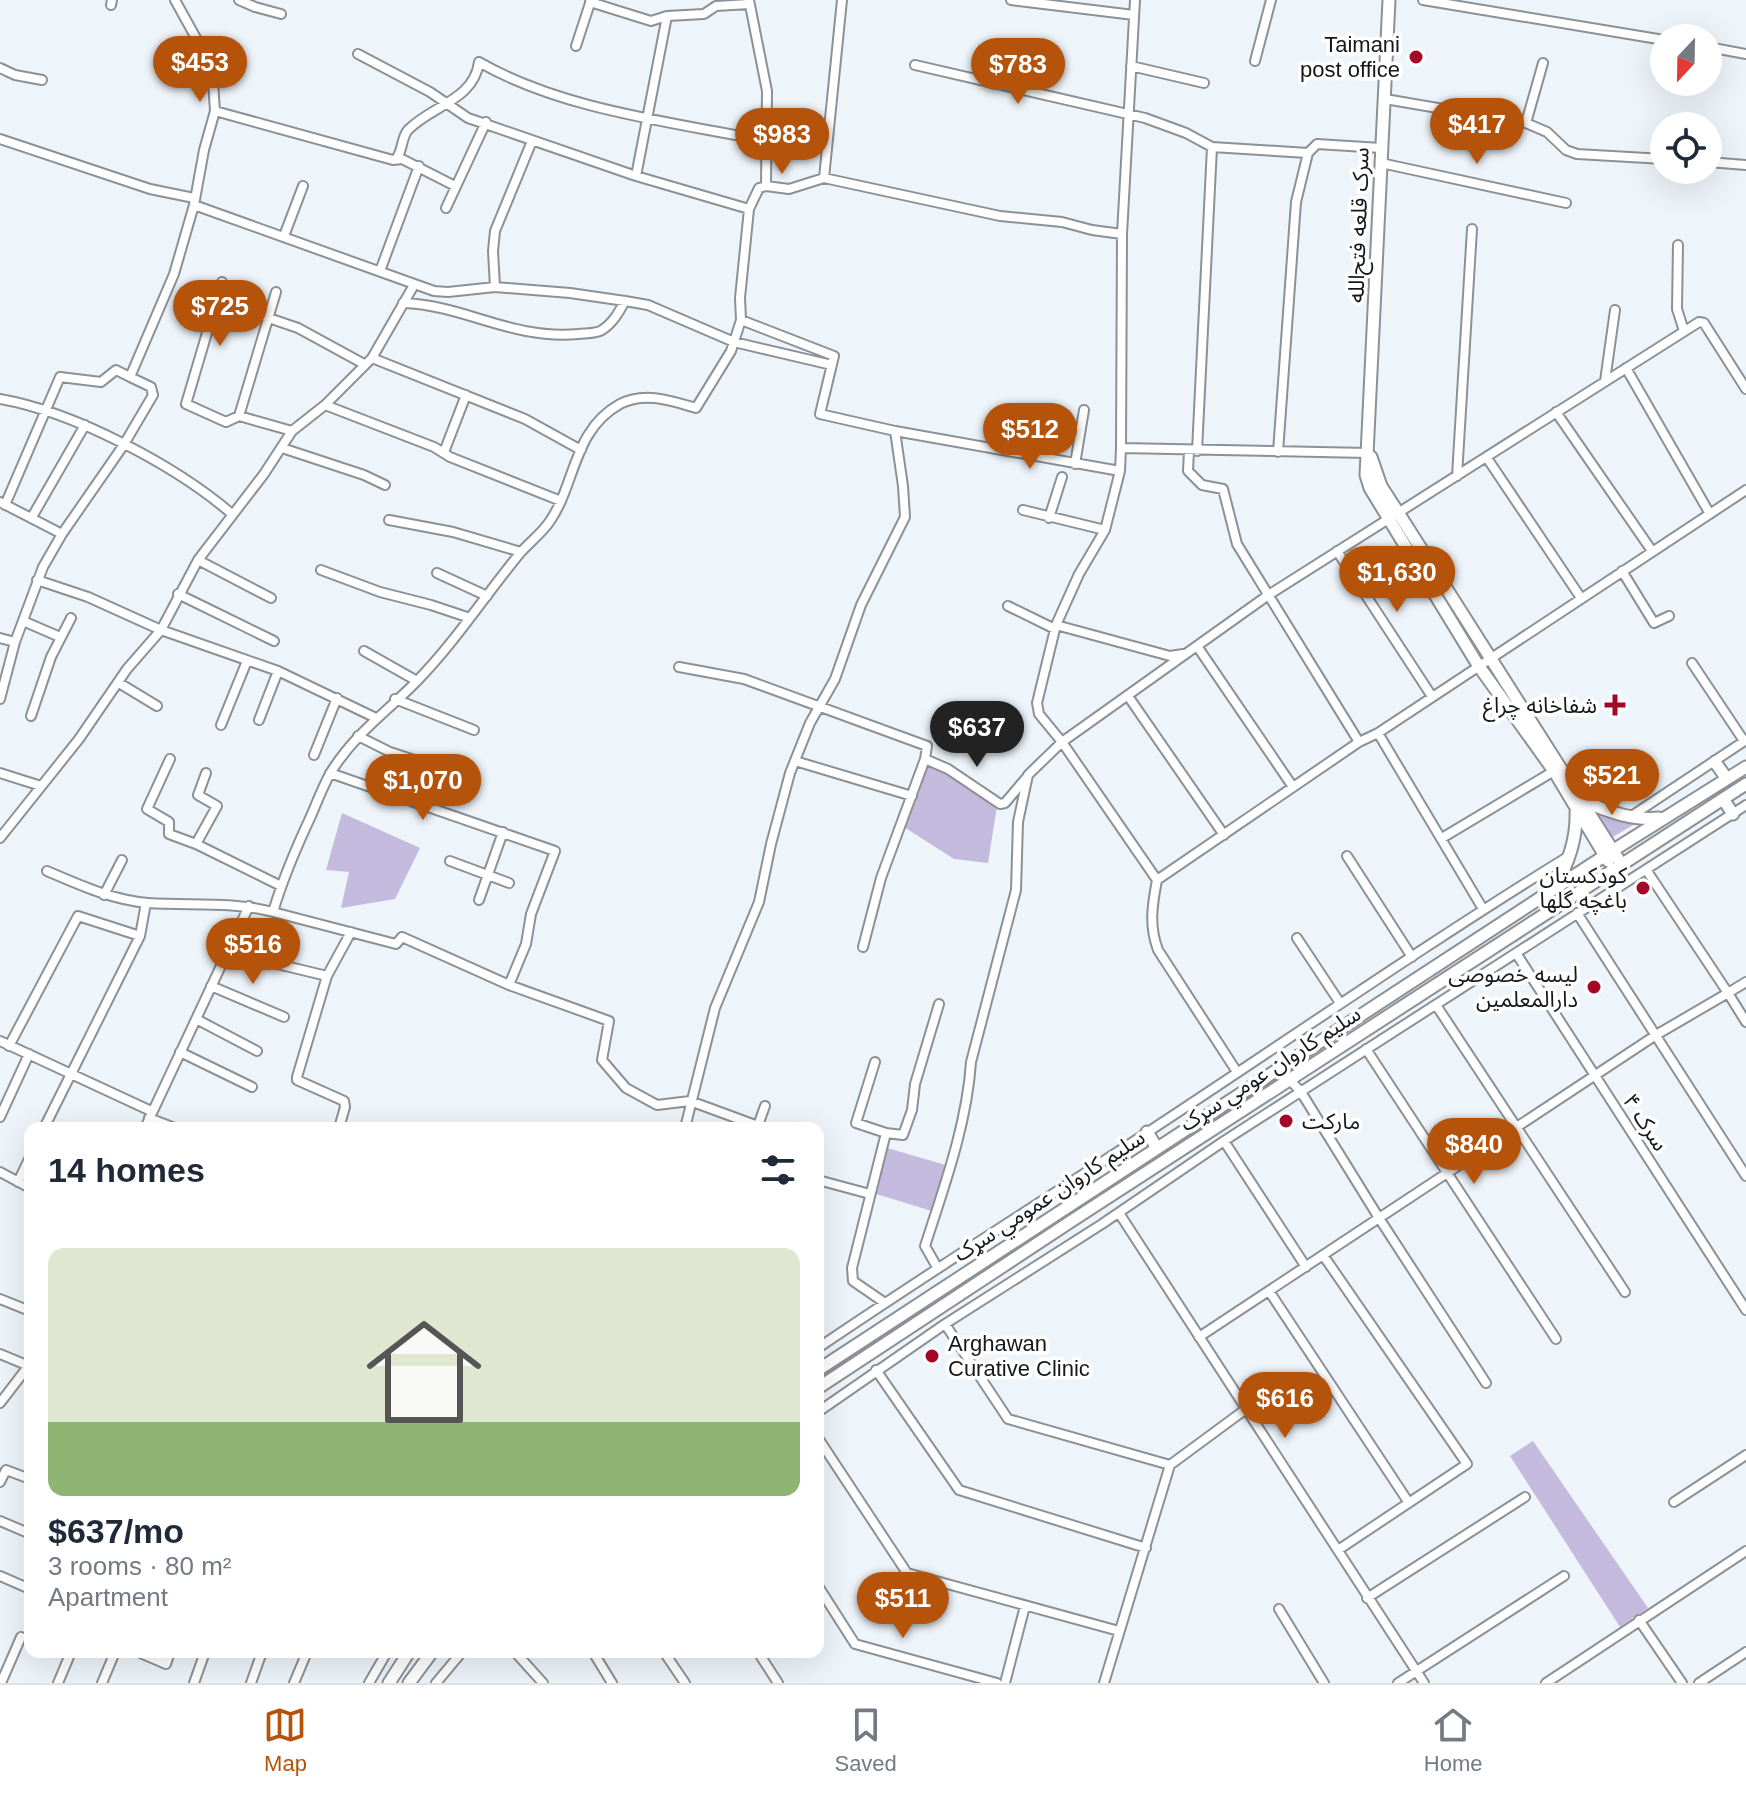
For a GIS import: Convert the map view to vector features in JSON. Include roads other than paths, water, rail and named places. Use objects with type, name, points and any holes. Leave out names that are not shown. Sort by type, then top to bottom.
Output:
[{"type":"main road","name":"سرک قلعه فتح‌الله","points":[[1389,0],[1366,475],[1370,488],[1394,517],[1490,657],[1618,868]]},
{"type":"main road","name":"سرک قلعه فتح‌الله","points":[[1394,517],[1478,665],[1579,804]]},
{"type":"main road","points":[[1715,762],[1727,779]]},
{"type":"main road","name":"سلیم کاروان عمومي سړک","points":[[824,1366],[1608,853],[1746,767]]},
{"type":"main road","name":"سلیم کاروان عومي سړک","points":[[824,1384],[1746,784]]},
{"type":"main road","points":[[1723,799],[1733,814]]},
{"type":"main road","points":[[1553,891],[1570,856],[1579,804],[1644,820],[1664,818]]},
{"type":"main road","points":[[1147,1132],[1157,1148]]},
{"type":"main road","points":[[1070,1205],[1076,1218]]},
{"type":"main road","points":[[389,1683],[405,1658]]},
{"type":"main road","points":[[409,1683],[428,1658]]},
{"type":"street","points":[[130,377],[174,274],[215,111],[212,67],[175,0]]},
{"type":"street","points":[[239,0],[281,14]]},
{"type":"street","points":[[824,178],[842,0]]},
{"type":"street","points":[[1011,0],[1134,15]]},
{"type":"street","points":[[1135,0],[1122,234],[1120,471],[1105,530],[1079,574],[1055,627],[1037,703],[1039,714],[1062,742],[1157,880],[1151,933],[1158,950],[1237,1072]]},
{"type":"street","points":[[1255,61],[1271,0]]},
{"type":"street","points":[[1423,0],[1650,38]]},
{"type":"street","points":[[576,46],[591,1],[651,21],[667,16],[704,14],[716,6],[749,2],[767,91],[766,186]]},
{"type":"street","points":[[636,176],[667,16]]},
{"type":"street","points":[[1722,50],[1746,54]]},
{"type":"street","points":[[358,54],[404,77],[468,118],[636,176],[749,209]]},
{"type":"street","points":[[396,159],[409,129],[466,91],[479,62],[510,80],[550,95],[766,141]]},
{"type":"street","points":[[1526,123],[1543,63]]},
{"type":"street","points":[[915,65],[1166,125],[1212,147],[1308,153]]},
{"type":"street","points":[[1131,66],[1204,83]]},
{"type":"street","points":[[0,68],[15,75],[42,80]]},
{"type":"street","points":[[1385,99],[1526,123],[1547,132],[1566,150],[1577,154],[1650,158]]},
{"type":"street","points":[[215,111],[419,166],[455,186]]},
{"type":"street","points":[[446,208],[486,122]]},
{"type":"street","points":[[0,139],[194,202],[414,285],[448,292],[495,287],[570,293],[648,305],[734,342],[832,365]]},
{"type":"street","points":[[495,287],[495,231],[532,141]]},
{"type":"street","points":[[1278,452],[1296,202],[1308,153],[1317,144],[1381,148]]},
{"type":"street","points":[[1212,147],[1193,451],[1188,471],[1202,485],[1223,489],[1237,544],[1359,742]]},
{"type":"street","points":[[1381,163],[1566,203]]},
{"type":"street","points":[[1722,163],[1746,165]]},
{"type":"street","points":[[380,271],[419,166]]},
{"type":"street","points":[[273,912],[290,859],[330,773],[358,736],[417,681],[521,552],[549,523],[591,429],[620,404],[639,398],[657,397],[696,408],[734,342],[741,320],[740,298],[749,209],[759,188],[789,189],[824,178],[1000,216],[1062,222],[1122,234]]},
{"type":"street","points":[[284,236],[303,186]]},
{"type":"street","points":[[1457,476],[1472,229]]},
{"type":"street","points":[[1678,245],[1677,309],[1684,331]]},
{"type":"street","points":[[222,282],[186,404],[226,422],[239,416],[292,431]]},
{"type":"street","points":[[0,838],[127,669],[161,630],[198,560],[292,431],[325,405],[372,358],[414,285]]},
{"type":"street","points":[[193,292],[270,316],[364,364]]},
{"type":"street","points":[[239,416],[276,292]]},
{"type":"street","points":[[403,303],[424,304],[517,331],[551,336],[601,331],[618,315],[625,301]]},
{"type":"street","points":[[1605,381],[1615,310]]},
{"type":"street","points":[[741,320],[833,355],[820,414],[895,431],[1120,471]]},
{"type":"street","points":[[925,759],[948,769],[1000,804],[1005,803],[1062,742],[1267,596],[1699,322],[1704,323],[1746,389]]},
{"type":"street","points":[[372,358],[525,419],[581,450]]},
{"type":"street","points":[[1626,368],[1710,514]]},
{"type":"street","points":[[0,699],[15,642],[37,580],[62,534],[123,446],[153,391],[116,370],[101,382],[60,377],[3,504],[62,534]]},
{"type":"street","points":[[444,452],[466,395]]},
{"type":"street","points":[[0,399],[85,425],[164,467],[232,514]]},
{"type":"street","points":[[325,405],[561,501]]},
{"type":"street","points":[[1075,464],[1084,410]]},
{"type":"street","points":[[1556,412],[1652,551]]},
{"type":"street","points":[[32,517],[85,425]]},
{"type":"street","points":[[686,1122],[715,1008],[759,902],[771,844],[795,761],[810,723],[835,679],[861,605],[905,517],[895,431]]},
{"type":"street","points":[[282,448],[385,485]]},
{"type":"street","points":[[1121,448],[1369,453]]},
{"type":"street","points":[[1487,458],[1581,598]]},
{"type":"street","points":[[1049,518],[1062,477]]},
{"type":"street","points":[[1157,880],[1359,742],[1378,733],[1431,695],[1746,490]]},
{"type":"street","points":[[1023,510],[1105,530]]},
{"type":"street","points":[[389,520],[453,532],[521,552]]},
{"type":"street","points":[[1337,551],[1431,695]]},
{"type":"street","points":[[198,560],[271,598]]},
{"type":"street","points":[[321,570],[380,592],[470,618]]},
{"type":"street","points":[[1622,571],[1654,623],[1669,616]]},
{"type":"street","points":[[437,573],[487,596]]},
{"type":"street","points":[[37,580],[88,597],[161,630],[278,671],[376,718]]},
{"type":"street","points":[[178,594],[274,641]]},
{"type":"street","points":[[1008,606],[1055,627],[1170,656],[1184,654]]},
{"type":"street","points":[[31,716],[60,637],[71,618]]},
{"type":"street","points":[[23,621],[60,637]]},
{"type":"street","points":[[0,638],[15,642]]},
{"type":"street","points":[[1197,646],[1293,787]]},
{"type":"street","points":[[364,651],[417,681]]},
{"type":"street","points":[[221,725],[247,661]]},
{"type":"street","points":[[1629,817],[1745,741],[1692,663]]},
{"type":"street","points":[[679,667],[744,679],[927,746],[881,878],[863,947]]},
{"type":"street","points":[[259,720],[278,671]]},
{"type":"street","points":[[119,683],[157,706]]},
{"type":"street","points":[[1128,696],[1224,835]]},
{"type":"street","points":[[314,755],[337,698]]},
{"type":"street","points":[[395,699],[474,730]]},
{"type":"street","points":[[1378,733],[1483,909]]},
{"type":"street","points":[[358,736],[390,752],[448,771]]},
{"type":"street","points":[[170,759],[147,809],[168,820],[169,834],[281,886]]},
{"type":"street","points":[[795,761],[912,796]]},
{"type":"street","points":[[1442,838],[1554,771]]},
{"type":"street","points":[[0,773],[41,786]]},
{"type":"street","points":[[196,844],[217,806],[198,795],[206,773]]},
{"type":"street","points":[[330,773],[554,850],[556,853],[531,914],[526,944],[509,985]]},
{"type":"street","points":[[937,1267],[925,1246],[950,1170],[971,1062],[1016,890],[1018,822],[1028,775]]},
{"type":"street","points":[[824,1408],[945,1324],[1119,1213],[1224,1141],[1746,805]]},
{"type":"street","points":[[479,900],[503,832]]},
{"type":"street","points":[[1347,856],[1412,957]]},
{"type":"street","points":[[824,1344],[1483,909],[1570,856]]},
{"type":"street","points":[[104,895],[122,860]]},
{"type":"street","points":[[450,861],[509,883]]},
{"type":"street","points":[[47,871],[104,895],[146,903],[249,906],[396,944],[402,937],[509,985],[609,1021],[602,1060],[620,1082],[657,1105],[690,1101],[745,1122]]},
{"type":"street","points":[[1647,871],[1746,1022]]},
{"type":"street","points":[[47,1122],[140,936],[146,903]]},
{"type":"street","points":[[147,1122],[249,906]]},
{"type":"street","points":[[1577,913],[1746,1176]]},
{"type":"street","points":[[140,936],[78,916],[4,1044],[72,1074],[164,1122]]},
{"type":"street","points":[[341,1122],[344,1101],[297,1080],[327,976],[351,932]]},
{"type":"street","points":[[1297,938],[1340,1003]]},
{"type":"street","points":[[230,944],[273,963],[327,976]]},
{"type":"street","name":"سرک ۴","points":[[1516,953],[1746,1310]]},
{"type":"street","points":[[1199,1337],[1656,1035],[1746,982]]},
{"type":"street","points":[[211,986],[284,1017]]},
{"type":"street","points":[[875,1062],[856,1123],[903,1135],[939,1004]]},
{"type":"street","points":[[1436,1005],[1625,1292]]},
{"type":"street","points":[[196,1019],[257,1051]]},
{"type":"street","points":[[1366,1049],[1556,1339]]},
{"type":"street","points":[[180,1052],[252,1087]]},
{"type":"street","points":[[0,1117],[29,1054]]},
{"type":"street","points":[[1289,1079],[1301,1092],[1486,1383]]},
{"type":"street","points":[[760,1122],[765,1106]]},
{"type":"street","points":[[885,1303],[853,1281],[852,1268],[886,1133]]},
{"type":"street","points":[[1224,1141],[1306,1267]]},
{"type":"street","points":[[18,1182],[24,1170]]},
{"type":"street","points":[[0,1172],[24,1185]]},
{"type":"street","points":[[824,1182],[870,1194]]},
{"type":"street","points":[[1119,1213],[1424,1683]]},
{"type":"street","points":[[1323,1255],[1467,1464],[1338,1550]]},
{"type":"street","points":[[1269,1291],[1409,1503]]},
{"type":"street","points":[[0,1299],[24,1309]]},
{"type":"street","points":[[945,1324],[1008,1419],[1170,1465]]},
{"type":"street","points":[[0,1354],[24,1363]]},
{"type":"street","points":[[876,1370],[959,1490],[1146,1548]]},
{"type":"street","points":[[0,1403],[24,1372]]},
{"type":"street","points":[[1104,1683],[1170,1465],[1246,1409]]},
{"type":"street","points":[[824,1447],[907,1573],[1119,1631]]},
{"type":"street","points":[[1674,1502],[1746,1455]]},
{"type":"street","points":[[0,1482],[6,1470],[24,1477]]},
{"type":"street","points":[[1367,1598],[1525,1497]]},
{"type":"street","points":[[0,1521],[24,1531]]},
{"type":"street","points":[[1546,1683],[1746,1551]]},
{"type":"street","points":[[0,1576],[24,1586]]},
{"type":"street","points":[[1398,1683],[1564,1576]]},
{"type":"street","points":[[824,1595],[855,1644],[997,1683]]},
{"type":"street","points":[[1005,1683],[1025,1606]]},
{"type":"street","points":[[1279,1609],[1324,1683]]},
{"type":"street","points":[[1639,1620],[1682,1683]]},
{"type":"street","points":[[1,1683],[21,1637]]},
{"type":"street","points":[[1699,1683],[1746,1652]]},
{"type":"street","points":[[58,1683],[68,1658]]},
{"type":"street","points":[[102,1683],[112,1658]]},
{"type":"street","points":[[152,1658],[166,1664],[168,1658]]},
{"type":"street","points":[[194,1683],[203,1658]]},
{"type":"street","points":[[251,1683],[260,1658]]},
{"type":"street","points":[[294,1683],[304,1658]]},
{"type":"street","points":[[369,1683],[384,1658]]},
{"type":"street","points":[[436,1683],[457,1658]]},
{"type":"street","points":[[520,1658],[543,1683]]},
{"type":"street","points":[[597,1658],[612,1683]]},
{"type":"street","points":[[668,1658],[685,1683]]},
{"type":"street","points":[[762,1658],[778,1683]]},
{"type":"place","name":"Taimani post office","points":[[1416,57]]},
{"type":"place","name":"شفاخانه چراغ","points":[[1615,705]]},
{"type":"place","name":"کودکستان باغچه گلها","points":[[1643,888]]},
{"type":"place","name":"لیسه خصوصی دارالمعلمین","points":[[1594,987]]},
{"type":"place","name":"مارکت","points":[[1286,1121]]},
{"type":"place","name":"Arghawan Curative Clinic","points":[[932,1356]]}]
